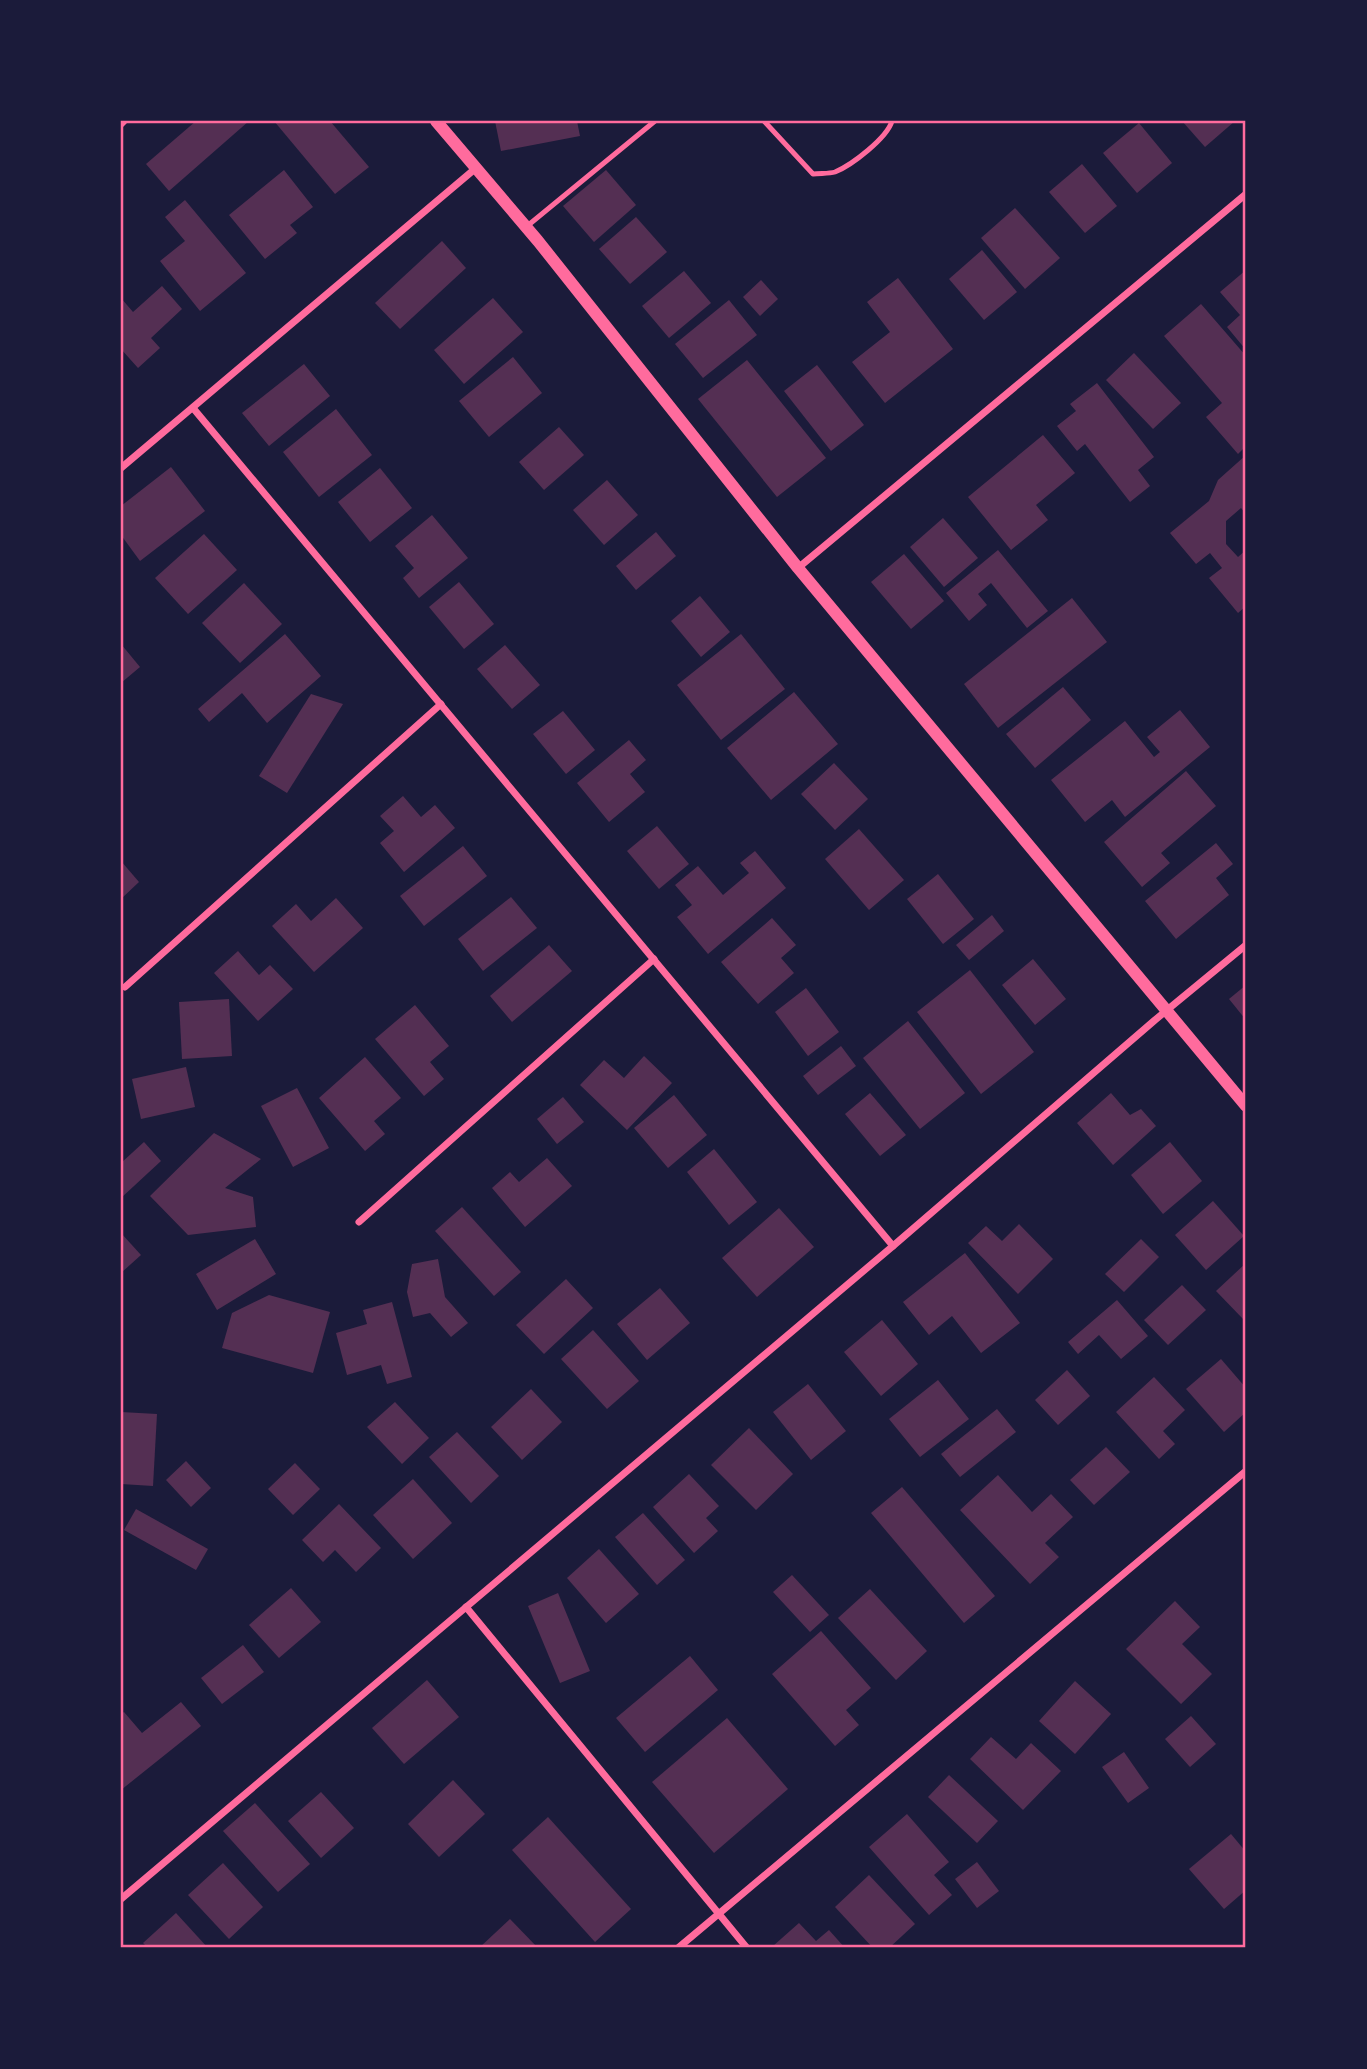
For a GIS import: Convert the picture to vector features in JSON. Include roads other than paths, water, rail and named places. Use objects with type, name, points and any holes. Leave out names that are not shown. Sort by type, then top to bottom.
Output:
[{"type":"street","points":[[436,121],[526,227],[798,568],[1246,1106]]},
{"type":"street","points":[[121,468],[476,168]]},
{"type":"street","points":[[798,568],[1246,194]]},
{"type":"street","points":[[193,408],[893,1246]]},
{"type":"street","points":[[125,988],[441,704]]},
{"type":"street","points":[[121,1899],[893,1246],[1166,1010],[1246,945]]},
{"type":"street","points":[[359,1222],[654,959]]},
{"type":"street","points":[[678,1948],[1246,1471]]},
{"type":"street","points":[[466,1607],[747,1948]]},
{"type":"lane","points":[[526,227],[656,121]]},
{"type":"lane","points":[[764,121],[813,174],[835,172],[863,155],[880,139],[892,121]]}]
